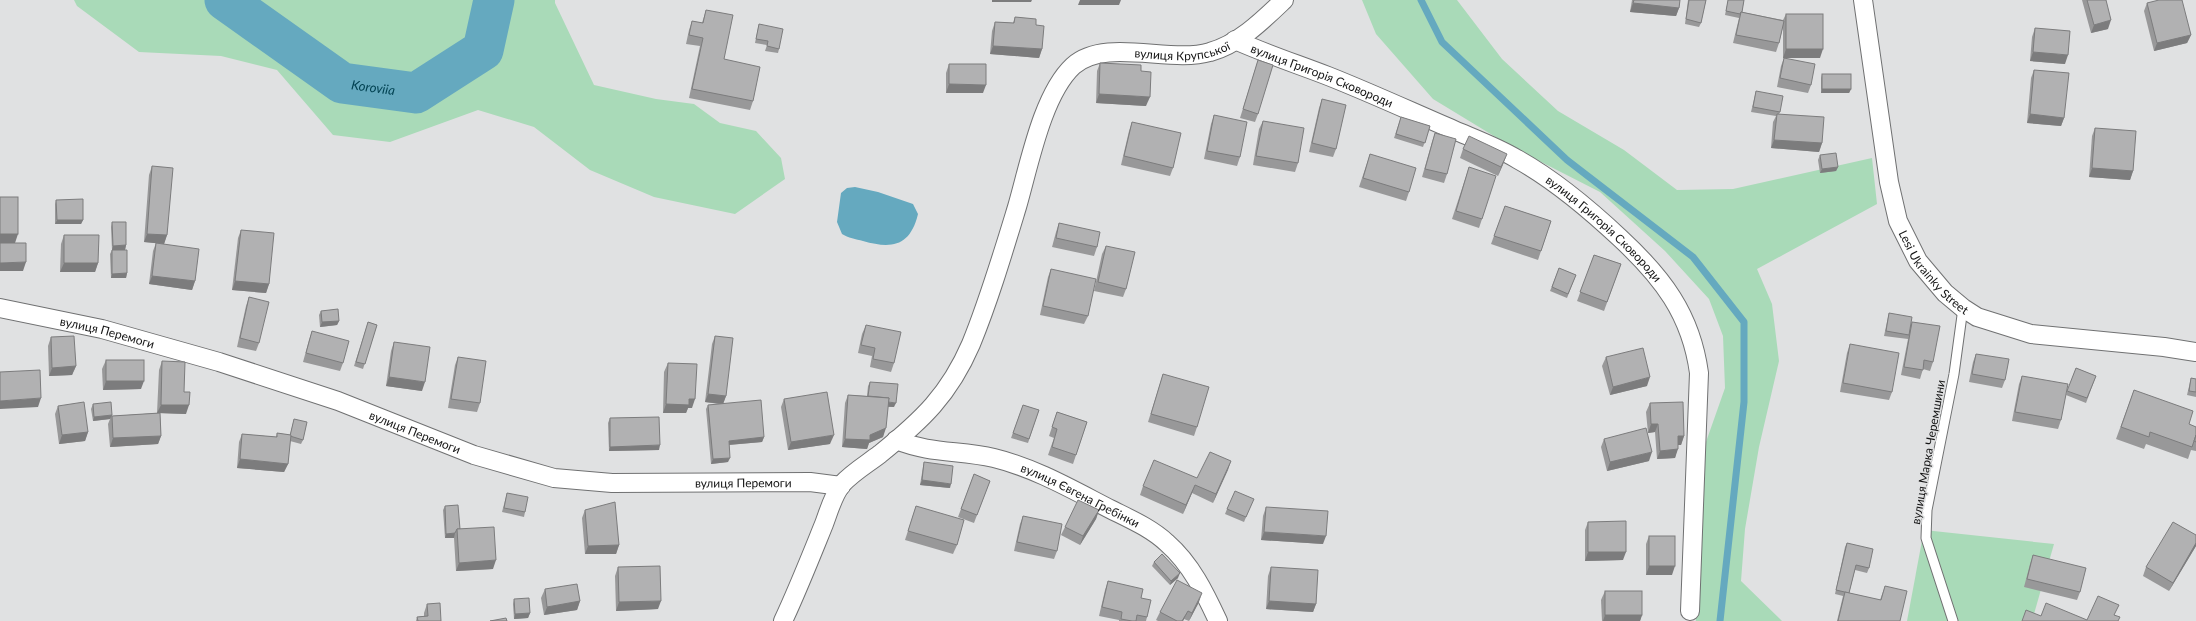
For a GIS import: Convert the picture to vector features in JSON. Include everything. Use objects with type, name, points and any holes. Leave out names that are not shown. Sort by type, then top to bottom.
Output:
[{"type":"street","name":"вулиця Крупської","points":[[896,440],[938,401],[952,384],[959,369],[983,311],[1002,257],[1048,105],[1066,74],[1076,64],[1089,57],[1116,52],[1197,55],[1211,52],[1235,40],[1284,0]]},
{"type":"street","name":"Lesi Ukrainky Street","points":[[1863,0],[1889,182],[1898,221],[1918,261],[1928,274],[1963,308],[1993,323],[2031,334],[2164,347],[2196,352]]},
{"type":"street","name":"вулиця Григорія Сковороди","points":[[1235,40],[1330,77],[1516,158],[1552,180],[1592,211],[1636,253],[1664,284],[1682,311],[1688,325],[1697,355],[1700,373],[1690,611]]},
{"type":"street","name":"вулиця Перемоги","points":[[0,308],[95,327],[219,362],[338,401],[474,455],[554,478],[612,483],[810,482],[841,486]]},
{"type":"street","points":[[783,621],[841,486],[896,440]]},
{"type":"street","name":"вулиця Євгена Гребінки","points":[[896,440],[915,448],[983,456],[1021,466],[1137,523],[1167,542],[1190,568],[1218,621]]},
{"type":"lane","name":"вулиця Марка Черемшини","points":[[1953,621],[1929,550],[1926,529],[1927,510],[1954,374],[1963,308]]},
{"type":"green space","points":[[74,0],[555,0],[555,3],[594,85],[656,99],[694,104],[720,123],[756,131],[781,158],[785,179],[735,214],[654,197],[590,170],[534,127],[478,110],[390,142],[333,135],[277,70],[221,56],[139,52],[77,6]]},
{"type":"green space","points":[[1362,0],[1457,0],[1502,59],[1558,111],[1624,150],[1677,190],[1733,189],[1872,158],[1877,204],[1757,269],[1772,304],[1779,361],[1759,447],[1745,529],[1741,581],[1782,621],[1696,621],[1683,558],[1694,476],[1725,388],[1723,336],[1709,299],[1665,251],[1600,192],[1512,147],[1433,99],[1376,34]]},
{"type":"green space","points":[[1924,530],[2054,544],[2032,621],[1907,621]]},
{"type":"water","points":[[855,187],[878,192],[913,204],[918,214],[910,233],[898,243],[891,245],[873,243],[842,234],[837,222],[841,193],[847,188]]},
{"type":"building","points":[[1634,0],[1680,0],[1679,8],[1633,3]]},
{"type":"building","points":[[1689,0],[1706,0],[1701,23],[1686,19]]},
{"type":"building","points":[[1728,0],[1744,0],[1742,12],[1740,14],[1726,11]]},
{"type":"building","points":[[2087,0],[2106,0],[2111,20],[2094,25]]},
{"type":"building","points":[[2159,0],[2182,0],[2191,35],[2157,43],[2147,3]]},
{"type":"building","points":[[706,10],[733,15],[724,59],[760,67],[753,101],[692,89],[703,38],[689,35],[692,21],[703,23]]},
{"type":"building","points":[[1741,12],[1784,21],[1779,43],[1736,35]]},
{"type":"building","points":[[1786,14],[1823,14],[1823,49],[1786,49]]},
{"type":"building","points":[[1015,17],[1036,19],[1036,25],[1044,26],[1042,49],[993,46],[995,22],[1014,23]]},
{"type":"building","points":[[759,24],[783,29],[779,49],[767,46],[768,41],[756,39]]},
{"type":"building","points":[[2035,28],[2070,31],[2068,55],[2033,52]]},
{"type":"building","points":[[1784,58],[1815,64],[1811,85],[1780,78]]},
{"type":"building","points":[[1258,60],[1273,65],[1258,114],[1243,109]]},
{"type":"building","points":[[1100,63],[1141,65],[1141,71],[1151,72],[1150,97],[1099,94]]},
{"type":"building","points":[[949,64],[986,64],[986,85],[949,84]]},
{"type":"building","points":[[2034,70],[2069,73],[2064,118],[2030,114]]},
{"type":"building","points":[[1822,74],[1851,74],[1851,89],[1822,89]]},
{"type":"building","points":[[1756,91],[1783,96],[1780,112],[1753,107]]},
{"type":"building","points":[[1322,99],[1346,105],[1336,149],[1312,143]]},
{"type":"building","points":[[1777,114],[1824,117],[1822,143],[1774,140]]},
{"type":"building","points":[[1214,115],[1247,122],[1240,157],[1207,151]]},
{"type":"building","points":[[1401,117],[1430,126],[1425,143],[1396,134]]},
{"type":"building","points":[[1263,121],[1304,128],[1298,163],[1256,156]]},
{"type":"building","points":[[1132,122],[1181,133],[1173,168],[1124,156]]},
{"type":"building","points":[[2095,128],[2136,131],[2133,171],[2092,168]]},
{"type":"building","points":[[1435,133],[1456,139],[1447,174],[1425,169]]},
{"type":"building","points":[[1469,136],[1507,154],[1501,167],[1463,149]]},
{"type":"building","points":[[1836,153],[1838,167],[1822,169],[1820,155]]},
{"type":"building","points":[[1370,154],[1416,168],[1409,192],[1363,178]]},
{"type":"building","points":[[152,166],[173,168],[167,235],[147,234]]},
{"type":"building","points":[[1469,167],[1496,176],[1482,219],[1456,211]]},
{"type":"building","points":[[0,197],[18,197],[18,234],[0,234]]},
{"type":"building","points":[[83,199],[83,220],[57,220],[56,200]]},
{"type":"building","points":[[1505,206],[1551,221],[1541,251],[1494,236]]},
{"type":"building","points":[[112,222],[126,222],[126,245],[113,246]]},
{"type":"building","points":[[1059,223],[1100,232],[1097,247],[1056,238]]},
{"type":"building","points":[[241,230],[274,233],[269,284],[235,281]]},
{"type":"building","points":[[64,235],[99,235],[98,263],[64,263]]},
{"type":"building","points":[[0,243],[26,243],[26,262],[0,263]]},
{"type":"building","points":[[156,243],[199,249],[195,281],[152,276]]},
{"type":"building","points":[[1106,246],[1135,252],[1126,289],[1098,282]]},
{"type":"building","points":[[112,250],[127,250],[127,273],[112,274]]},
{"type":"building","points":[[1594,255],[1621,264],[1607,302],[1580,292]]},
{"type":"building","points":[[1559,268],[1576,275],[1568,294],[1552,287]]},
{"type":"building","points":[[1051,269],[1096,279],[1088,316],[1043,306]]},
{"type":"building","points":[[249,297],[269,302],[259,343],[240,338]]},
{"type":"building","points":[[338,309],[339,321],[322,322],[321,311]]},
{"type":"building","points":[[1889,313],[1912,317],[1909,335],[1886,331]]},
{"type":"building","points":[[368,322],[377,325],[365,364],[356,362]]},
{"type":"building","points":[[1912,322],[1940,326],[1933,362],[1924,360],[1923,370],[1904,367]]},
{"type":"building","points":[[866,325],[901,332],[894,363],[873,359],[875,348],[861,345]]},
{"type":"building","points":[[312,331],[349,341],[343,363],[306,353]]},
{"type":"building","points":[[74,336],[76,366],[52,368],[51,337]]},
{"type":"building","points":[[715,336],[733,338],[726,396],[708,394]]},
{"type":"building","points":[[394,342],[430,347],[425,382],[389,377]]},
{"type":"building","points":[[1850,344],[1899,353],[1892,392],[1843,383]]},
{"type":"building","points":[[1643,348],[1650,377],[1613,387],[1606,357]]},
{"type":"building","points":[[1976,354],[2009,359],[2005,380],[1972,374]]},
{"type":"building","points":[[458,357],[486,361],[480,403],[451,399]]},
{"type":"building","points":[[106,360],[144,360],[144,381],[106,381]]},
{"type":"building","points":[[162,361],[185,362],[184,392],[190,392],[189,405],[161,405]]},
{"type":"building","points":[[668,363],[697,364],[695,399],[689,399],[689,405],[666,404]]},
{"type":"building","points":[[2076,368],[2096,376],[2087,398],[2067,391]]},
{"type":"building","points":[[40,370],[41,398],[0,401],[0,372]]},
{"type":"building","points":[[1163,374],[1209,387],[1197,427],[1151,414]]},
{"type":"building","points":[[2022,376],[2068,384],[2061,420],[2015,412]]},
{"type":"building","points":[[2191,378],[2196,379],[2196,392],[2189,391]]},
{"type":"building","points":[[870,382],[898,384],[896,403],[888,402],[889,398],[868,396]]},
{"type":"building","points":[[2134,390],[2193,411],[2189,424],[2196,427],[2196,435],[2192,447],[2150,432],[2149,437],[2121,427]]},
{"type":"building","points":[[827,392],[834,435],[791,442],[784,399]]},
{"type":"building","points":[[848,395],[889,398],[886,428],[870,435],[870,440],[845,439]]},
{"type":"building","points":[[761,400],[764,437],[729,441],[730,458],[713,459],[708,405]]},
{"type":"building","points":[[84,402],[88,432],[62,435],[58,406]]},
{"type":"building","points":[[111,402],[112,415],[94,417],[93,404]]},
{"type":"building","points":[[1683,402],[1684,436],[1678,436],[1678,449],[1660,451],[1658,424],[1651,424],[1650,403]]},
{"type":"building","points":[[1023,405],[1039,410],[1029,439],[1013,433]]},
{"type":"building","points":[[1057,412],[1087,422],[1076,455],[1052,447],[1057,429],[1052,427]]},
{"type":"building","points":[[160,413],[161,436],[113,438],[112,416]]},
{"type":"building","points":[[659,417],[660,445],[610,447],[610,418]]},
{"type":"building","points":[[294,419],[307,422],[303,440],[290,436]]},
{"type":"building","points":[[1646,428],[1652,452],[1610,462],[1604,439]]},
{"type":"building","points":[[277,433],[291,435],[288,464],[240,459],[242,434],[277,437]]},
{"type":"building","points":[[1210,452],[1231,461],[1216,494],[1195,485],[1186,505],[1143,486],[1154,460],[1197,478]]},
{"type":"building","points":[[924,462],[953,466],[951,484],[922,480]]},
{"type":"building","points":[[974,474],[990,481],[977,515],[961,509]]},
{"type":"building","points":[[1235,491],[1254,499],[1246,517],[1227,509]]},
{"type":"building","points":[[507,493],[528,497],[525,512],[504,508]]},
{"type":"building","points":[[1078,500],[1099,510],[1083,536],[1065,527]]},
{"type":"building","points":[[615,502],[619,545],[588,546],[585,510]]},
{"type":"building","points":[[458,505],[460,529],[457,529],[455,533],[446,534],[445,506]]},
{"type":"building","points":[[916,506],[964,520],[957,545],[908,531]]},
{"type":"building","points":[[1266,507],[1328,511],[1326,536],[1264,532]]},
{"type":"building","points":[[1023,516],[1062,524],[1057,551],[1017,542]]},
{"type":"building","points":[[1626,521],[1626,552],[1588,552],[1588,522]]},
{"type":"building","points":[[2173,522],[2196,535],[2196,543],[2173,583],[2146,567]]},
{"type":"building","points":[[494,527],[496,560],[459,563],[457,529]]},
{"type":"building","points":[[1649,536],[1675,536],[1675,566],[1649,566]]},
{"type":"building","points":[[1847,543],[1873,549],[1869,568],[1856,565],[1849,593],[1836,590]]},
{"type":"building","points":[[1162,554],[1180,573],[1171,581],[1154,562]]},
{"type":"building","points":[[2033,555],[2086,568],[2080,592],[2027,579]]},
{"type":"building","points":[[660,566],[661,601],[619,602],[618,567]]},
{"type":"building","points":[[1271,567],[1318,570],[1316,604],[1269,601]]},
{"type":"building","points":[[1177,580],[1202,593],[1192,613],[1188,611],[1182,621],[1177,621],[1160,612]]},
{"type":"building","points":[[1108,581],[1143,589],[1141,598],[1151,600],[1147,617],[1137,615],[1136,621],[1121,619],[1122,612],[1102,607]]},
{"type":"building","points":[[577,584],[580,601],[547,607],[545,589]]},
{"type":"building","points":[[1885,586],[1907,591],[1900,621],[1838,621],[1845,592],[1881,600]]},
{"type":"building","points":[[1605,591],[1642,591],[1642,615],[1605,615]]},
{"type":"building","points":[[2098,596],[2119,605],[2114,615],[2120,617],[2118,621],[2022,621],[2026,610],[2041,616],[2046,603],[2087,620]]},
{"type":"building","points":[[529,598],[530,613],[515,614],[514,599]]},
{"type":"building","points":[[440,603],[441,621],[418,621],[417,617],[428,616],[427,604]]},
{"type":"building","points":[[506,618],[507,621],[490,621]]},
{"type":"waterway","name":"Koroviia","points":[[225,0],[342,83],[416,93],[483,50],[494,0]]},
{"type":"waterway","points":[[1421,0],[1442,42],[1567,160],[1693,257],[1744,322],[1744,402],[1720,621]]}]
